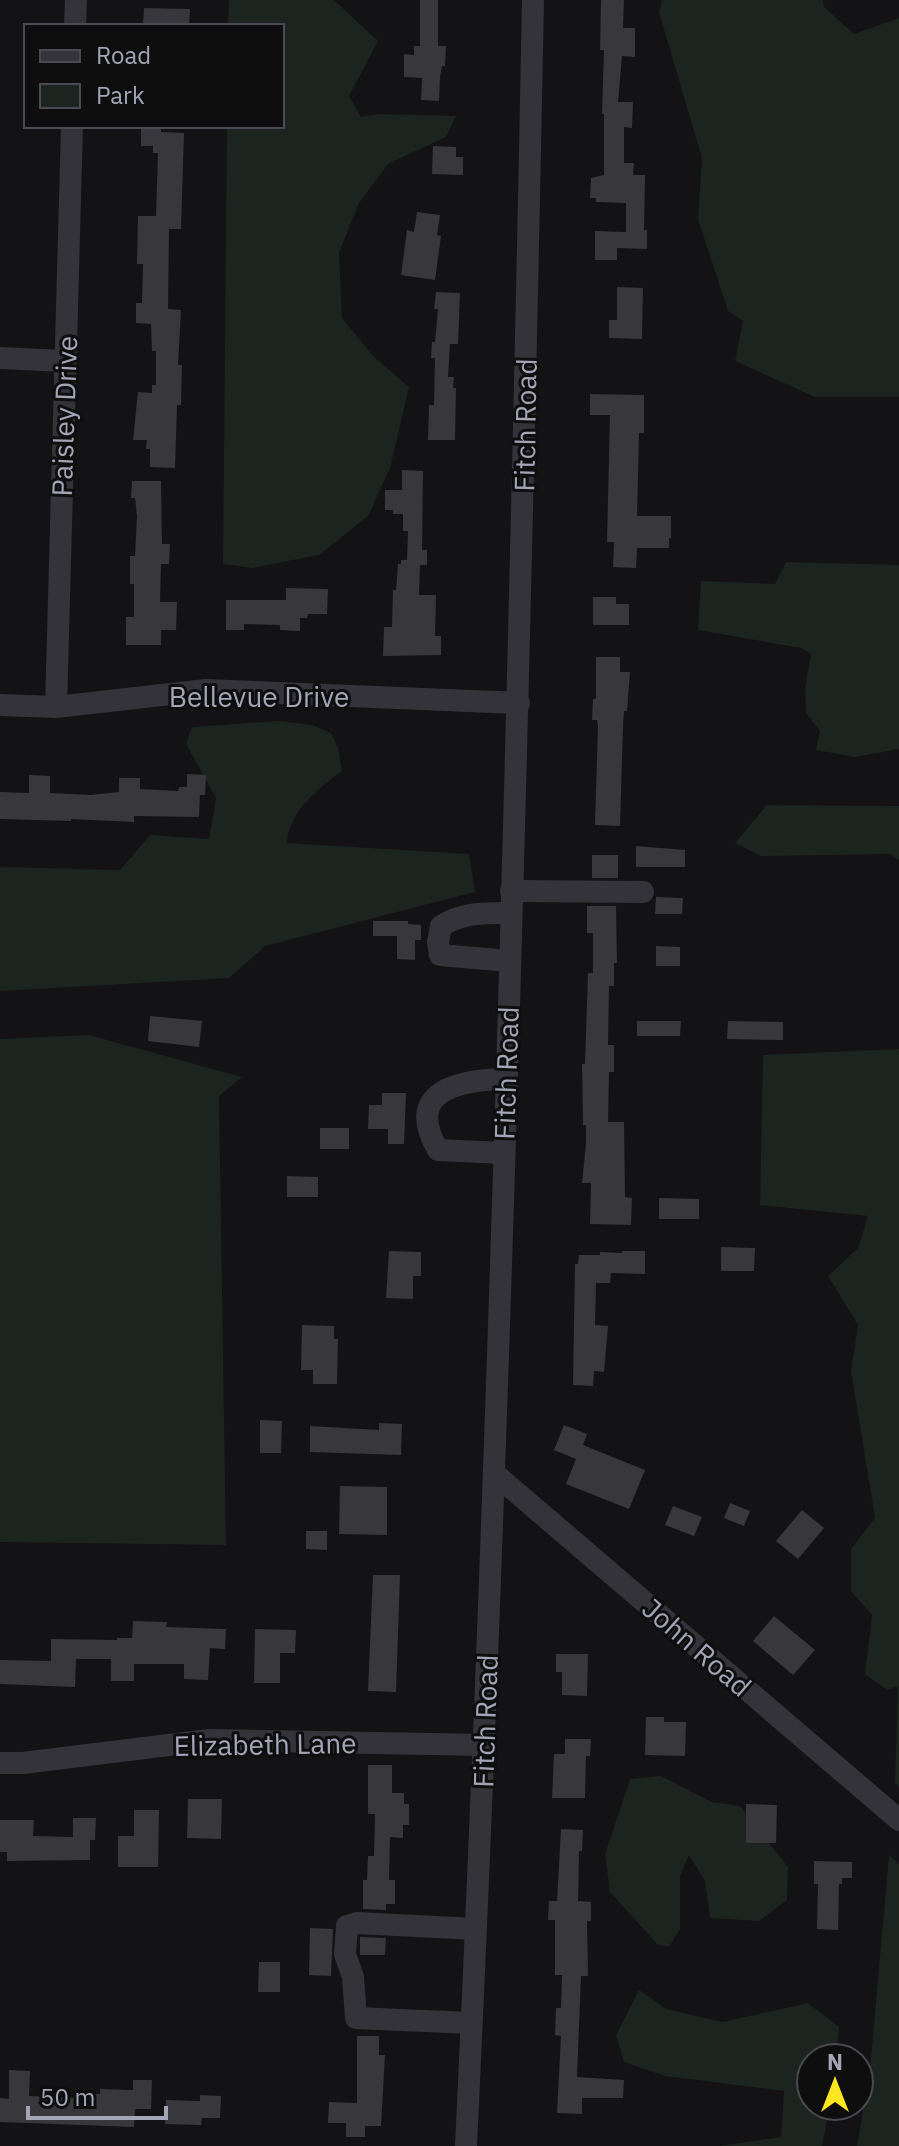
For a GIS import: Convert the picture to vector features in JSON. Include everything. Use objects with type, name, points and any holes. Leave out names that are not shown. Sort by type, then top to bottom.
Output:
[{"type":"street","points":[[75,24],[76,0]]},
{"type":"street","name":"Fitch Road","points":[[466,2146],[495,1474],[519,703],[533,0]]},
{"type":"street","name":"Paisley Drive","points":[[56,707],[72,128]]},
{"type":"street","points":[[0,358],[65,361]]},
{"type":"street","name":"Bellevue Drive","points":[[0,705],[56,707],[206,690],[519,703]]},
{"type":"street","points":[[509,961],[440,955],[438,942],[441,926],[453,918],[511,902],[643,892]]},
{"type":"street","points":[[503,1153],[438,1150],[429,1134],[429,1108],[437,1094],[455,1084],[506,1079]]},
{"type":"street","name":"John Road","points":[[495,1474],[899,1820]]},
{"type":"street","name":"Elizabeth Lane","points":[[0,1763],[23,1763],[209,1740],[484,1745]]},
{"type":"street","points":[[471,2023],[356,2018],[353,1977],[345,1954],[347,1926],[357,1923],[475,1929]]},
{"type":"green space","points":[[229,0],[334,0],[378,41],[349,96],[361,117],[379,114],[456,116],[446,137],[388,164],[359,203],[339,253],[342,318],[373,356],[409,387],[390,468],[368,516],[319,555],[252,568],[223,564],[227,128],[284,128],[284,24],[228,24]]},
{"type":"green space","points":[[662,0],[823,0],[824,7],[854,34],[899,18],[899,397],[815,397],[735,361],[743,321],[728,311],[698,219],[702,158],[659,12]]},
{"type":"green space","points":[[786,562],[899,565],[899,749],[855,757],[816,750],[820,731],[806,713],[805,688],[811,654],[801,648],[698,630],[701,581],[775,584]]},
{"type":"green space","points":[[279,721],[312,725],[331,733],[338,748],[342,771],[299,811],[287,843],[469,854],[475,892],[265,946],[229,978],[0,991],[0,867],[120,870],[150,835],[209,839],[216,798],[186,744],[192,727]]},
{"type":"green space","points":[[767,805],[899,806],[899,860],[890,854],[761,856],[735,843]]},
{"type":"green space","points":[[89,1035],[242,1077],[219,1096],[226,1545],[0,1542],[0,1039]]},
{"type":"green space","points":[[899,1049],[899,1787],[895,1783],[898,1686],[887,1690],[865,1674],[872,1615],[851,1591],[851,1549],[875,1518],[851,1371],[858,1325],[828,1276],[858,1248],[868,1216],[760,1205],[763,1055]]},
{"type":"green space","points":[[661,1776],[712,1802],[740,1806],[788,1867],[787,1900],[759,1921],[710,1918],[705,1881],[689,1855],[680,1876],[680,1929],[669,1947],[657,1944],[610,1892],[605,1854],[630,1779]]},
{"type":"green space","points":[[889,1855],[899,1864],[899,2146],[857,2146],[861,2122],[875,2122],[875,2042],[872,2042]]},
{"type":"green space","points":[[639,1990],[666,2009],[722,2022],[808,2003],[839,2027],[838,2042],[795,2042],[795,2122],[827,2122],[822,2146],[720,2146],[781,2137],[784,2091],[665,2076],[624,2062],[616,2035]]},
{"type":"building","points":[[420,0],[438,0],[438,46],[446,46],[439,101],[421,100],[422,78],[404,77],[404,54],[414,55],[414,46],[420,46]]},
{"type":"building","points":[[601,0],[624,0],[623,28],[635,28],[635,57],[622,56],[618,102],[633,102],[632,128],[624,127],[624,163],[634,163],[633,175],[645,175],[644,230],[647,230],[647,249],[617,248],[617,260],[595,260],[595,231],[626,232],[626,203],[596,202],[596,198],[590,198],[591,178],[604,175]]},
{"type":"building","points":[[144,8],[190,9],[189,24],[143,24]]},
{"type":"building","points":[[141,128],[184,133],[181,229],[169,229],[168,309],[181,310],[178,365],[182,365],[181,405],[177,405],[175,468],[150,467],[147,440],[133,440],[138,392],[152,393],[152,385],[156,385],[156,351],[152,351],[151,324],[136,323],[136,303],[142,303],[143,264],[137,264],[138,216],[156,216],[158,153],[153,153],[153,146],[141,146]]},
{"type":"building","points":[[433,146],[456,147],[456,157],[463,157],[463,175],[432,174]]},
{"type":"building","points":[[417,212],[440,215],[437,235],[441,236],[435,280],[401,275],[407,230],[414,232]]},
{"type":"building","points":[[617,287],[643,288],[642,339],[609,338],[609,320],[617,320]]},
{"type":"building","points":[[436,292],[460,293],[458,344],[450,344],[448,377],[454,377],[453,388],[456,388],[455,440],[428,440],[429,405],[434,405],[435,358],[431,358],[438,309],[434,309]]},
{"type":"building","points":[[590,394],[644,395],[644,433],[639,433],[637,516],[671,516],[671,538],[669,548],[637,548],[636,568],[613,567],[614,542],[607,542],[610,415],[590,415]]},
{"type":"building","points":[[402,470],[423,471],[422,550],[427,550],[427,565],[420,565],[419,595],[436,595],[435,636],[441,636],[441,655],[383,656],[384,627],[392,627],[393,590],[396,590],[398,564],[401,560],[407,560],[408,531],[403,531],[403,514],[385,510],[385,490],[402,490]]},
{"type":"building","points":[[132,481],[161,481],[162,544],[170,544],[169,564],[161,564],[160,602],[177,602],[176,630],[161,630],[161,645],[126,645],[126,617],[134,617],[130,556],[135,556],[137,516],[135,498],[131,498]]},
{"type":"building","points":[[286,588],[328,589],[327,614],[308,614],[307,618],[300,618],[300,631],[280,630],[280,625],[244,624],[244,630],[226,630],[226,600],[286,600]]},
{"type":"building","points":[[593,597],[616,597],[616,604],[629,604],[629,625],[593,625]]},
{"type":"building","points":[[596,657],[620,657],[620,672],[630,672],[627,711],[624,711],[620,826],[595,825],[598,726],[597,720],[592,720],[593,699],[596,699]]},
{"type":"building","points":[[187,774],[206,775],[205,795],[200,795],[199,817],[134,816],[134,822],[0,819],[0,792],[29,793],[29,775],[50,776],[50,793],[91,795],[119,792],[119,778],[140,778],[140,789],[178,791],[179,787],[187,787]]},
{"type":"building","points":[[636,846],[685,850],[685,867],[636,867]]},
{"type":"building","points":[[592,855],[618,855],[618,878],[592,878]]},
{"type":"building","points":[[656,897],[683,898],[682,914],[655,914]]},
{"type":"building","points":[[587,906],[616,906],[617,963],[614,963],[614,986],[609,986],[608,1045],[614,1045],[614,1072],[609,1072],[608,1122],[624,1122],[625,1197],[632,1198],[631,1225],[590,1224],[591,1183],[582,1183],[586,1125],[583,1125],[582,1064],[585,1064],[588,973],[593,973],[593,933],[587,933]]},
{"type":"building","points":[[373,921],[408,921],[408,924],[421,925],[421,940],[415,940],[415,960],[397,959],[397,936],[373,936]]},
{"type":"building","points":[[656,946],[680,947],[680,966],[656,966]]},
{"type":"building","points":[[150,1016],[202,1021],[199,1047],[148,1041]]},
{"type":"building","points":[[637,1021],[681,1021],[680,1036],[637,1036]]},
{"type":"building","points":[[728,1021],[783,1022],[783,1040],[727,1039]]},
{"type":"building","points":[[382,1093],[406,1093],[404,1144],[388,1144],[388,1129],[368,1129],[369,1105],[382,1105]]},
{"type":"building","points":[[320,1128],[349,1128],[349,1149],[320,1149]]},
{"type":"building","points":[[287,1176],[318,1177],[318,1197],[287,1197]]},
{"type":"building","points":[[659,1198],[699,1199],[699,1219],[659,1219]]},
{"type":"building","points":[[721,1247],[755,1248],[754,1271],[721,1271]]},
{"type":"building","points":[[389,1251],[421,1252],[421,1276],[413,1276],[413,1299],[386,1298]]},
{"type":"building","points":[[645,1251],[645,1274],[611,1273],[610,1283],[596,1283],[595,1325],[608,1326],[604,1372],[594,1371],[593,1386],[573,1385],[575,1264],[578,1264],[579,1255]]},
{"type":"building","points":[[302,1325],[334,1326],[334,1339],[338,1339],[337,1384],[313,1384],[313,1370],[301,1370]]},
{"type":"building","points":[[260,1420],[282,1421],[281,1453],[260,1453]]},
{"type":"building","points":[[379,1423],[402,1424],[401,1455],[310,1452],[310,1426],[379,1430]]},
{"type":"building","points":[[564,1425],[587,1434],[583,1445],[645,1470],[629,1509],[566,1484],[576,1459],[554,1450]]},
{"type":"building","points":[[340,1486],[387,1487],[387,1535],[339,1534]]},
{"type":"building","points":[[730,1503],[750,1511],[744,1526],[724,1518]]},
{"type":"building","points":[[673,1506],[702,1517],[694,1536],[665,1525]]},
{"type":"building","points":[[802,1510],[824,1528],[798,1559],[776,1541]]},
{"type":"building","points":[[306,1531],[327,1531],[327,1550],[306,1549]]},
{"type":"building","points":[[373,1575],[400,1575],[396,1692],[368,1691]]},
{"type":"building","points":[[774,1616],[815,1650],[793,1675],[753,1641]]},
{"type":"building","points":[[133,1621],[167,1622],[166,1627],[226,1629],[225,1649],[210,1648],[208,1680],[184,1679],[184,1664],[134,1664],[134,1681],[111,1681],[111,1659],[76,1659],[75,1687],[0,1684],[0,1660],[51,1661],[51,1639],[132,1638]]},
{"type":"building","points":[[255,1629],[296,1630],[295,1653],[280,1653],[280,1683],[254,1683]]},
{"type":"building","points":[[556,1654],[588,1654],[587,1696],[562,1695],[562,1672],[556,1672]]},
{"type":"building","points":[[646,1717],[664,1717],[664,1722],[686,1722],[685,1756],[645,1755]]},
{"type":"building","points":[[565,1739],[591,1739],[590,1756],[586,1756],[585,1798],[552,1798],[554,1754],[565,1754]]},
{"type":"building","points":[[368,1765],[392,1765],[392,1793],[404,1793],[404,1804],[409,1804],[409,1825],[403,1825],[403,1838],[390,1837],[389,1880],[395,1880],[395,1904],[386,1904],[386,1910],[363,1909],[363,1880],[367,1880],[368,1856],[374,1856],[375,1814],[368,1814]]},
{"type":"building","points":[[188,1799],[222,1799],[221,1839],[187,1838]]},
{"type":"building","points":[[746,1804],[777,1805],[776,1843],[746,1843]]},
{"type":"building","points":[[134,1810],[159,1810],[158,1867],[118,1867],[118,1836],[134,1836]]},
{"type":"building","points":[[73,1818],[96,1818],[95,1840],[90,1840],[90,1860],[7,1861],[7,1852],[0,1852],[0,1820],[34,1820],[33,1836],[73,1837]]},
{"type":"building","points":[[561,1829],[583,1830],[582,1851],[579,1851],[578,1901],[591,1902],[591,1921],[587,1921],[588,1976],[581,1976],[577,2077],[624,2080],[623,2098],[582,2098],[582,2114],[557,2113],[561,2036],[555,2035],[556,2008],[561,2008],[562,1975],[555,1975],[555,1920],[548,1920],[549,1901],[557,1901]]},
{"type":"building","points":[[814,1861],[852,1862],[852,1878],[842,1878],[842,1884],[839,1884],[838,1930],[817,1929],[818,1884],[814,1884]]},
{"type":"building","points":[[310,1928],[333,1929],[331,1976],[309,1975]]},
{"type":"building","points":[[360,1937],[386,1938],[385,1955],[360,1955]]},
{"type":"building","points":[[259,1962],[280,1962],[280,1992],[258,1992]]},
{"type":"building","points":[[357,2036],[379,2036],[379,2055],[385,2055],[381,2126],[365,2126],[365,2137],[346,2137],[346,2123],[328,2123],[329,2102],[357,2103]]},
{"type":"building","points":[[9,2070],[30,2071],[29,2096],[75,2098],[76,2094],[100,2094],[100,2089],[133,2090],[133,2080],[152,2080],[151,2109],[135,2109],[134,2127],[0,2122],[0,2098],[9,2099]]},
{"type":"building","points":[[200,2095],[221,2096],[220,2118],[202,2118],[201,2125],[165,2124],[166,2100],[200,2101]]}]
